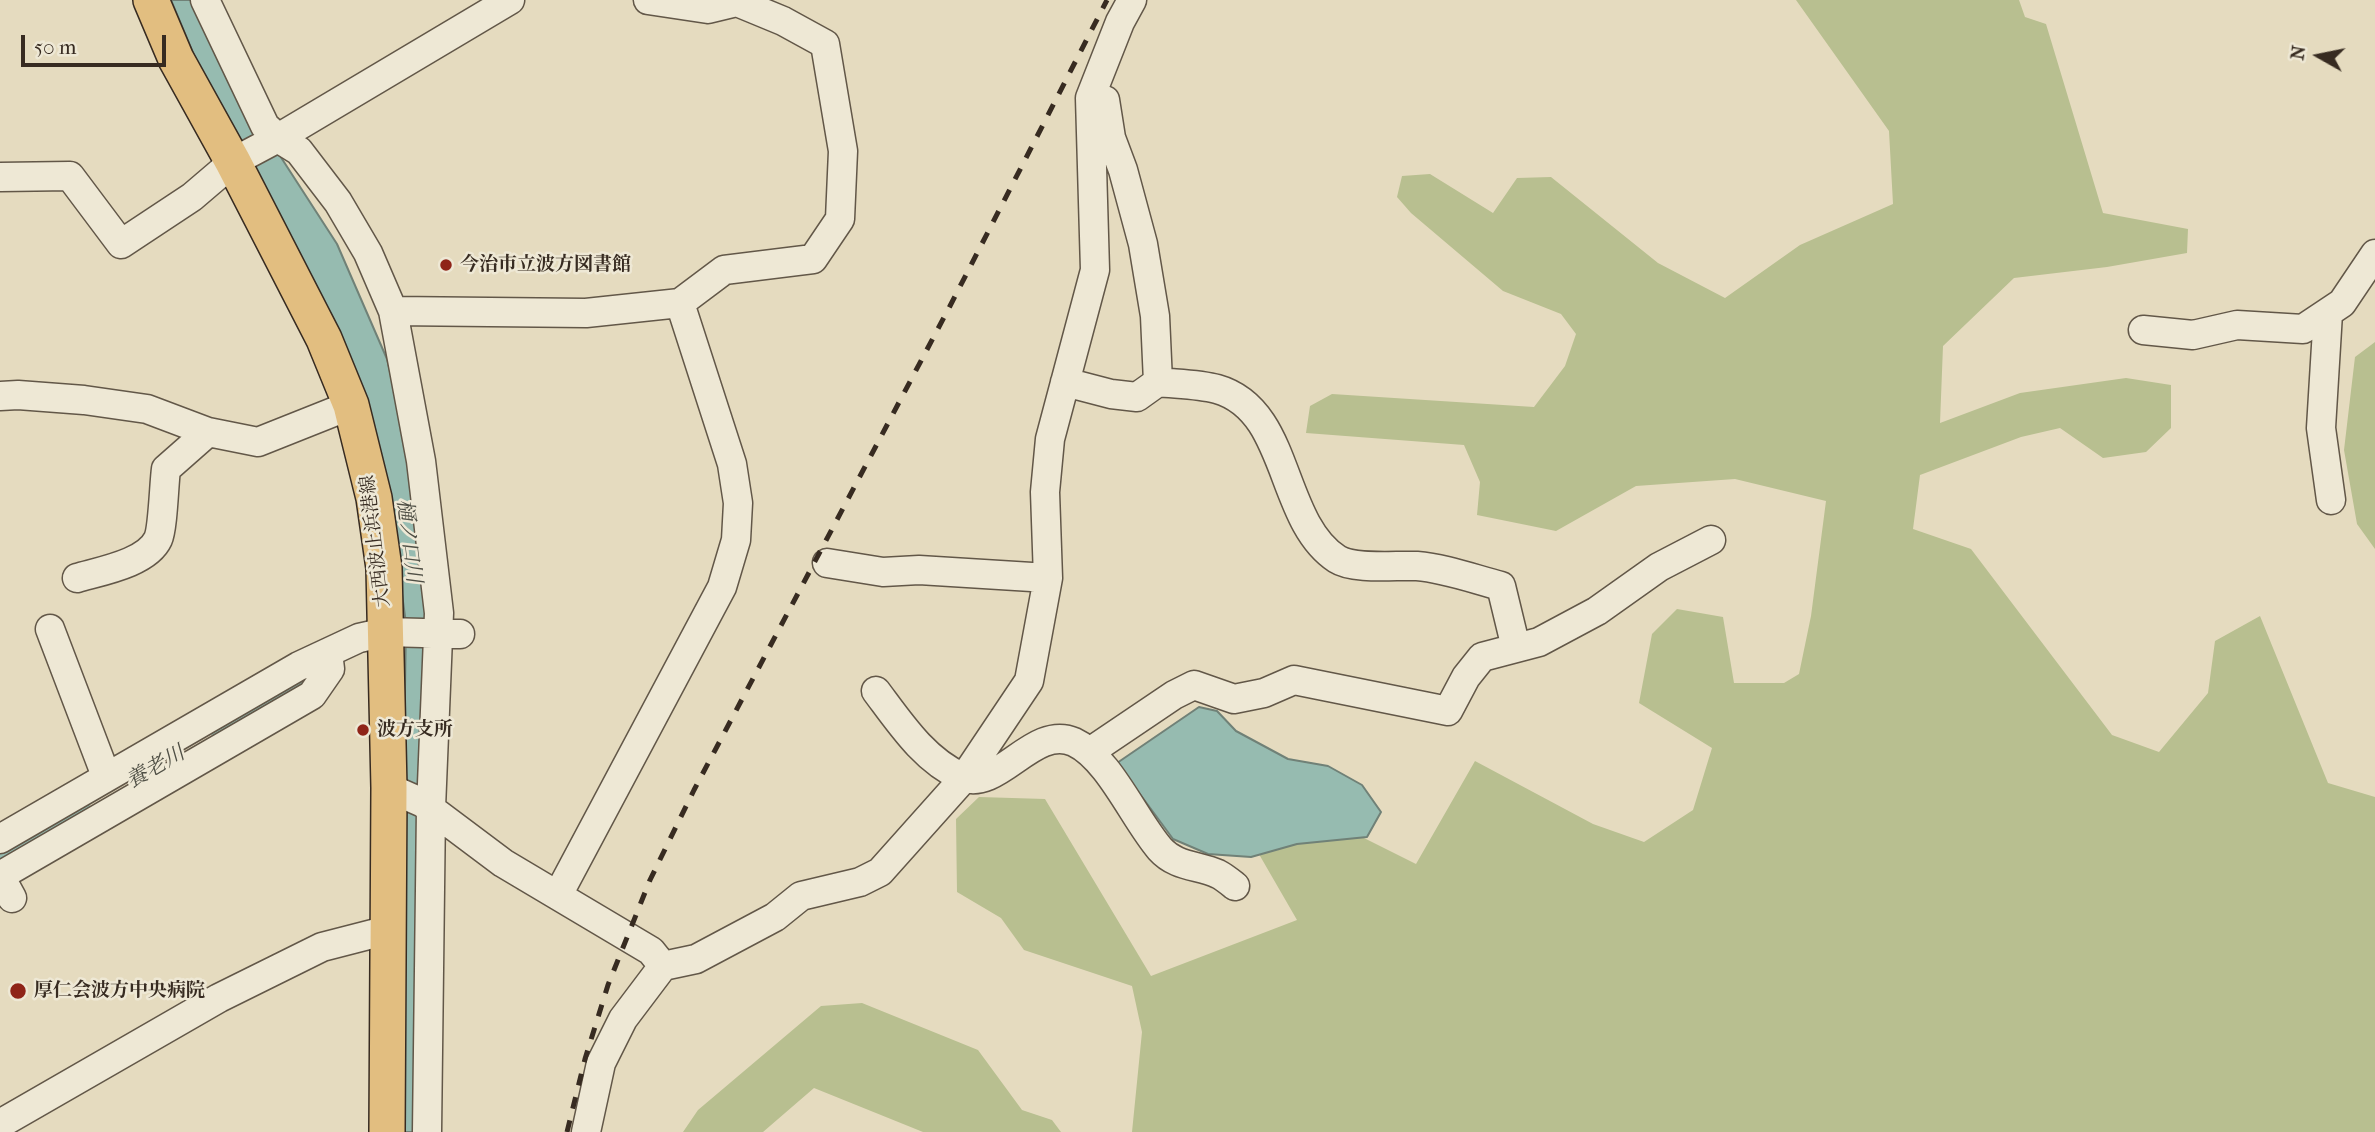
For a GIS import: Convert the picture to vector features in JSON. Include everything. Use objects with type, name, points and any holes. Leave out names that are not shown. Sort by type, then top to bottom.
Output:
[{"type":"main road","name":"大西波止浜港線","points":[[151,0],[176,59],[238,160],[324,339],[351,405],[374,498],[394,632],[410,798],[388,930],[387,1132]]},
{"type":"street","points":[[205,0],[265,126],[275,140],[299,151],[338,202],[368,254],[393,311],[421,461],[439,613],[444,633],[410,798],[427,1132]]},
{"type":"street","points":[[0,177],[70,176],[121,244],[192,197],[238,160],[510,0]]},
{"type":"street","points":[[393,311],[586,313],[680,303],[724,270],[813,259],[840,219],[843,151],[825,44],[783,21],[737,1],[708,9],[648,0]]},
{"type":"street","points":[[586,1132],[601,1063],[623,1019],[663,966],[696,959],[775,917],[801,896],[860,881],[880,872],[964,778],[1029,681],[1048,579],[1045,492],[1050,439],[1095,270],[1090,98],[1132,0]]},
{"type":"street","points":[[1100,73],[1111,138],[1123,170],[1143,244],[1155,316],[1158,382]]},
{"type":"street","points":[[2143,330],[2193,335],[2237,326],[2303,329],[2342,303],[2375,254]]},
{"type":"street","points":[[558,895],[722,587],[736,540],[738,503],[733,464],[680,303]]},
{"type":"street","points":[[2328,313],[2321,428],[2331,500]]},
{"type":"street","points":[[1066,382],[1111,394],[1137,397],[1158,382],[1218,389],[1250,407],[1269,437],[1312,536],[1339,560],[1370,566],[1419,566],[1501,586],[1516,649]]},
{"type":"street","points":[[0,396],[84,400],[147,409],[208,432],[258,442],[351,405]]},
{"type":"street","points":[[77,578],[126,564],[148,552],[159,538],[166,469],[208,432]]},
{"type":"street","points":[[1091,751],[1174,695],[1194,685],[1234,699],[1264,693],[1294,680],[1448,711],[1466,677],[1482,657],[1539,642],[1597,611],[1660,567],[1712,540]]},
{"type":"street","points":[[827,563],[883,572],[919,570],[1048,579]]},
{"type":"street","points":[[50,629],[106,776]]},
{"type":"street","points":[[0,839],[299,666],[359,638],[394,632],[444,633]]},
{"type":"street","points":[[3,881],[312,695],[330,669],[328,653]]},
{"type":"street","points":[[876,691],[913,740],[939,762],[964,778],[986,778],[1045,741],[1070,740],[1091,751],[1161,850],[1182,864],[1218,874],[1236,886]]},
{"type":"street","points":[[410,798],[503,863],[651,951],[663,966]]},
{"type":"street","points":[[0,1124],[219,998],[322,947],[388,930]]},
{"type":"green space","points":[[1796,0],[2019,0],[2025,17],[2046,24],[2103,213],[2188,229],[2187,253],[2107,267],[2014,278],[1943,346],[1940,423],[2020,393],[2126,378],[2171,385],[2171,428],[2146,452],[2103,458],[2060,428],[2021,437],[1920,475],[1913,529],[1971,549],[2112,735],[2159,752],[2208,693],[2215,641],[2260,616],[2328,783],[2375,797],[2375,1132],[1132,1132],[1142,1032],[1132,986],[1024,950],[1001,918],[957,892],[956,819],[979,797],[1045,799],[1151,976],[1297,920],[1256,849],[1350,831],[1416,864],[1475,761],[1593,824],[1644,842],[1693,810],[1712,748],[1639,703],[1652,634],[1677,609],[1723,617],[1734,683],[1784,683],[1799,674],[1811,616],[1826,501],[1735,479],[1636,486],[1556,531],[1477,515],[1480,482],[1464,445],[1306,433],[1310,406],[1332,394],[1534,407],[1565,366],[1576,334],[1561,314],[1503,291],[1411,213],[1397,197],[1402,176],[1430,174],[1493,213],[1517,178],[1551,177],[1658,263],[1725,298],[1800,245],[1893,204],[1889,131]]},
{"type":"green space","points":[[2375,342],[2375,549],[2357,524],[2344,450],[2355,357]]},
{"type":"green space","points":[[862,1003],[978,1050],[1022,1110],[1052,1120],[1061,1132],[923,1132],[814,1088],[763,1132],[683,1132],[698,1110],[821,1006]]},
{"type":"water","name":"樋ノ口川","points":[[171,0],[198,0],[262,128],[337,244],[387,359],[404,428],[427,538],[419,1132],[398,1132],[406,624],[394,534]]},
{"type":"water","points":[[1199,707],[1217,711],[1236,731],[1288,759],[1328,766],[1362,785],[1381,812],[1367,837],[1297,844],[1251,857],[1208,854],[1173,839],[1117,763]]},
{"type":"waterway","name":"養老川","points":[[228,729],[313,677]]},
{"type":"waterway","name":"養老川","points":[[0,860],[76,816]]},
{"type":"railway","points":[[567,1132],[585,1059],[608,985],[650,880],[694,790],[950,306],[1107,0]]},
{"type":"place","name":"今治市立波方図書館","points":[[446,265]]},
{"type":"place","name":"波方支所","points":[[363,730]]},
{"type":"place","name":"厚仁会波方中央病院","points":[[18,991]]}]
